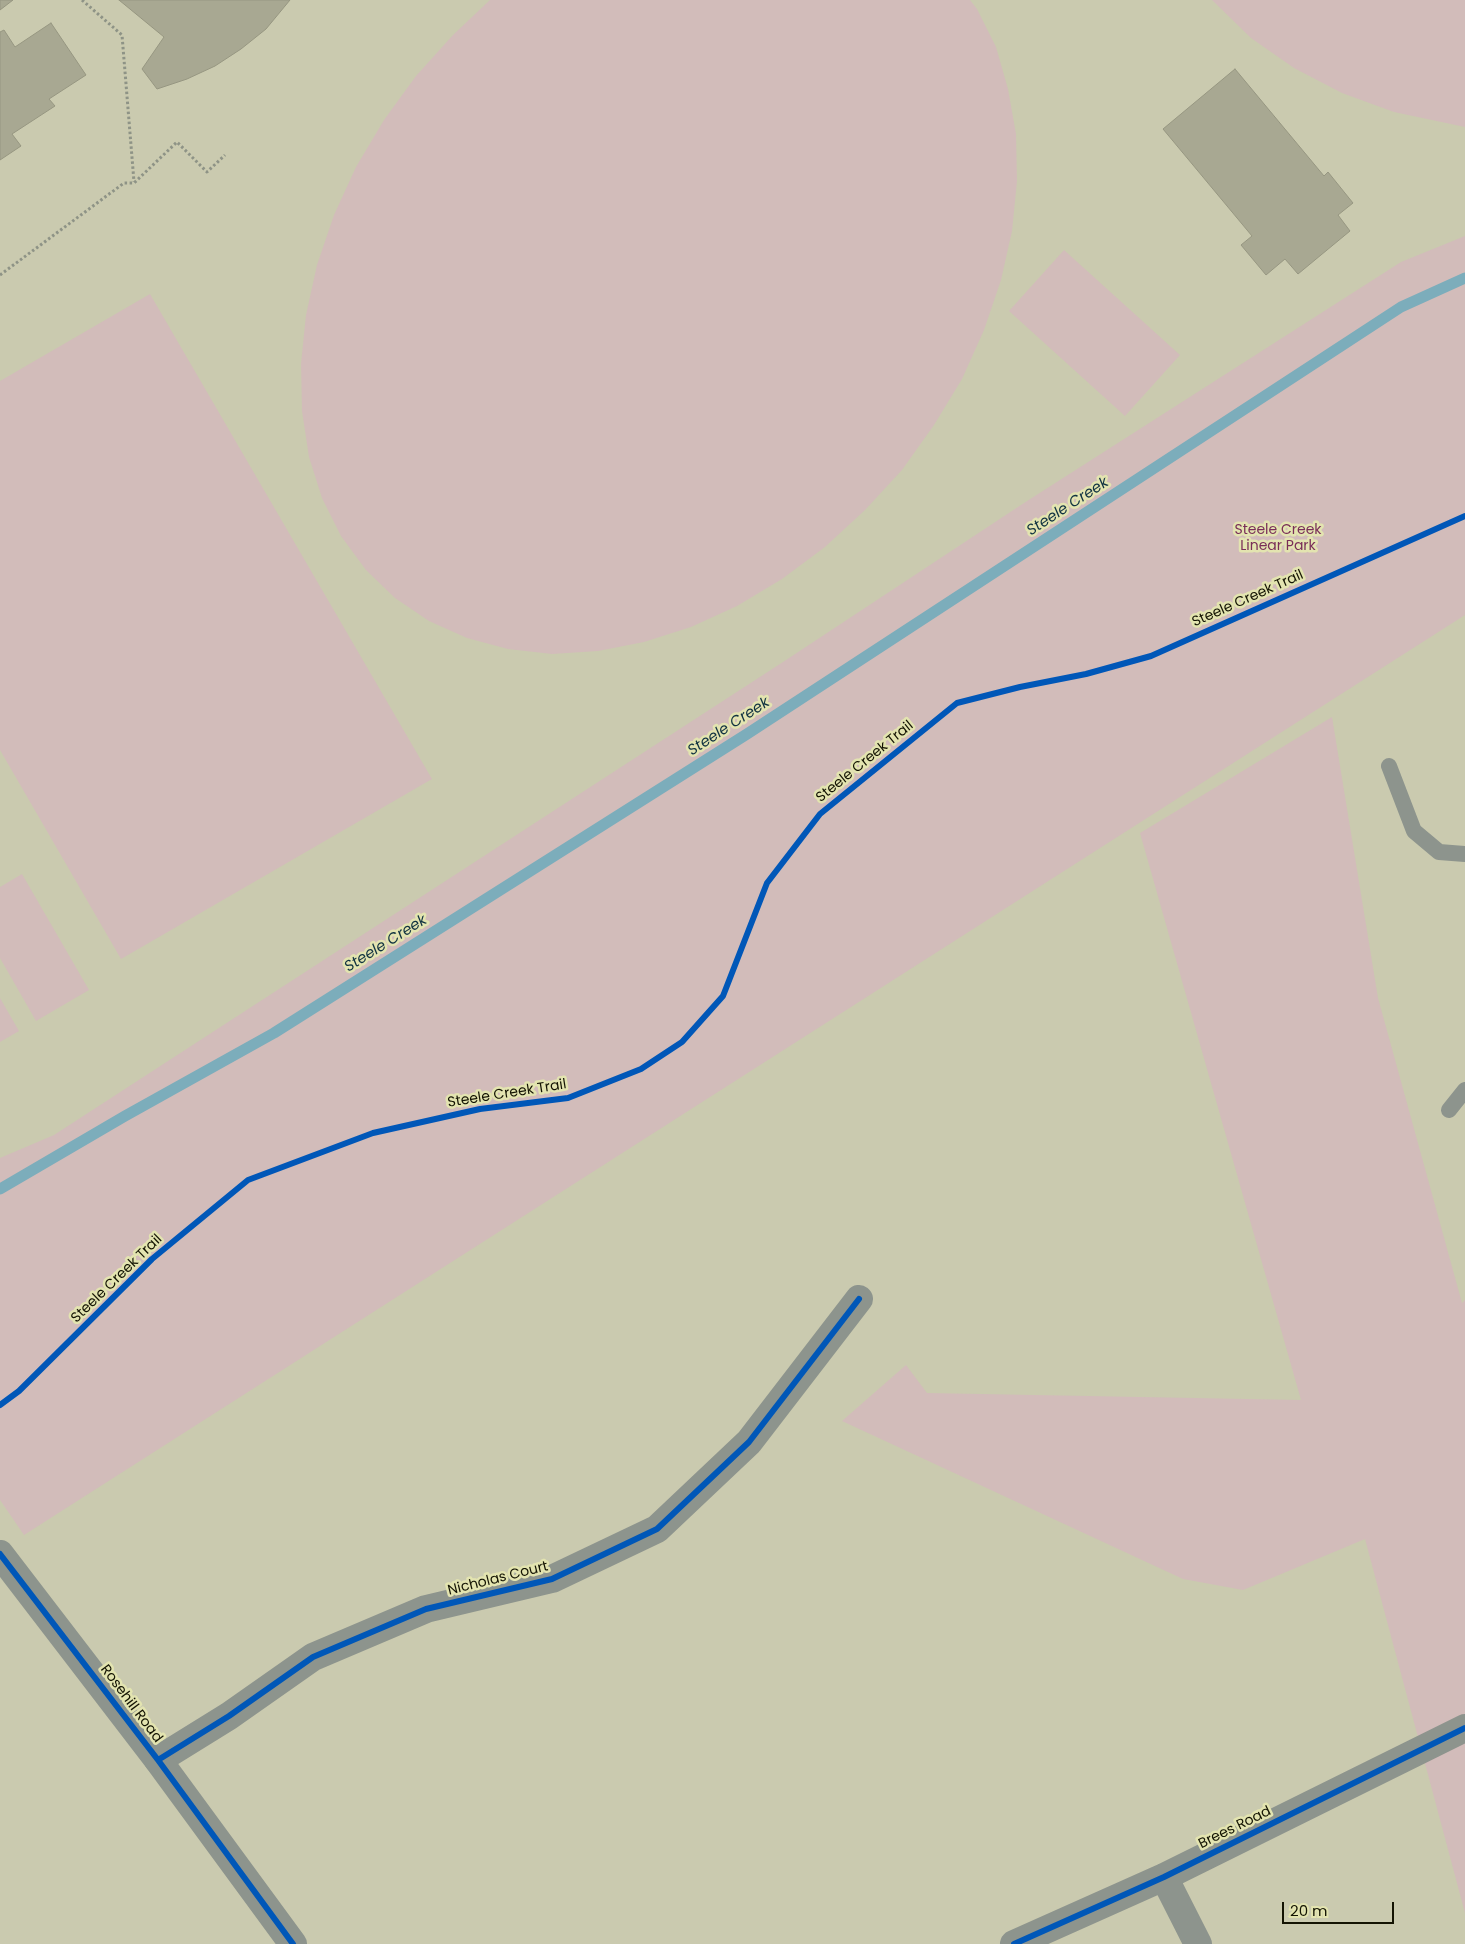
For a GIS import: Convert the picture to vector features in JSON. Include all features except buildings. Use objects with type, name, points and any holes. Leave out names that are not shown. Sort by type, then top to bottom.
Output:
[{"type":"street","name":"Nicholas Court","points":[[158,1760],[229,1716],[313,1657],[426,1609],[552,1579],[657,1529],[749,1442],[859,1299]]},
{"type":"street","name":"Rosehill Road","points":[[0,1554],[158,1760],[292,1944]]},
{"type":"street","name":"Brees Road","points":[[1014,1944],[1164,1877],[1465,1728]]},
{"type":"street","points":[[1164,1877],[1198,1944]]},
{"type":"lane","points":[[1389,766],[1414,831],[1439,852],[1465,854]]},
{"type":"lane","points":[[1449,1110],[1465,1090]]},
{"type":"path","points":[[82,0],[122,35],[134,182]]},
{"type":"path","points":[[0,275],[124,183],[134,182],[177,142],[207,172],[225,154]]},
{"type":"green space","points":[[490,0],[970,0],[977,9],[996,47],[1008,89],[1016,134],[1017,181],[1012,231],[1001,280],[984,330],[962,379],[934,425],[902,470],[865,510],[825,547],[782,579],[737,606],[691,627],[644,642],[598,651],[552,654],[508,649],[467,638],[429,621],[395,598],[366,570],[341,536],[322,498],[309,457],[302,411],[301,364],[306,315],[317,265],[334,215],[356,167],[384,120],[416,76],[453,35]]},
{"type":"green space","points":[[1212,0],[1465,0],[1465,127],[1394,112],[1342,93],[1294,68],[1251,38]]},
{"type":"green space","name":"Steele Creek Linear Park","points":[[1465,236],[1465,615],[24,1535],[0,1500],[0,1158],[54,1135],[783,662],[1024,503],[1401,262]]},
{"type":"green space","points":[[1064,250],[1180,355],[1125,416],[1009,311]]},
{"type":"green space","points":[[150,294],[432,779],[121,959],[0,750],[0,381]]},
{"type":"green space","points":[[1332,717],[1378,998],[1462,1303],[1465,1300],[1465,1913],[1365,1539],[1243,1590],[1183,1579],[842,1421],[906,1365],[927,1393],[1301,1400],[1140,833]]},
{"type":"green space","points":[[22,874],[89,990],[36,1021],[0,958],[0,887]]},
{"type":"green space","points":[[0,998],[19,1031],[0,1042]]},
{"type":"waterway","name":"Steele Creek","points":[[0,1189],[125,1116],[274,1033],[747,734],[1401,307],[1465,278]]},
{"type":"cycle path","name":"Steele Creek Trail","points":[[0,1405],[19,1391],[152,1259],[248,1180],[373,1133],[480,1109],[568,1098],[641,1069],[682,1042],[723,996],[767,883],[820,814],[957,703],[1020,687],[1086,674],[1151,656],[1465,516]]},
{"type":"cycle path","points":[[158,1760],[229,1716],[313,1657],[426,1609],[552,1579],[657,1529],[749,1442],[859,1299]]},
{"type":"cycle path","points":[[0,1554],[158,1760],[293,1944]]},
{"type":"cycle path","points":[[1014,1944],[1164,1877],[1465,1728]]}]
